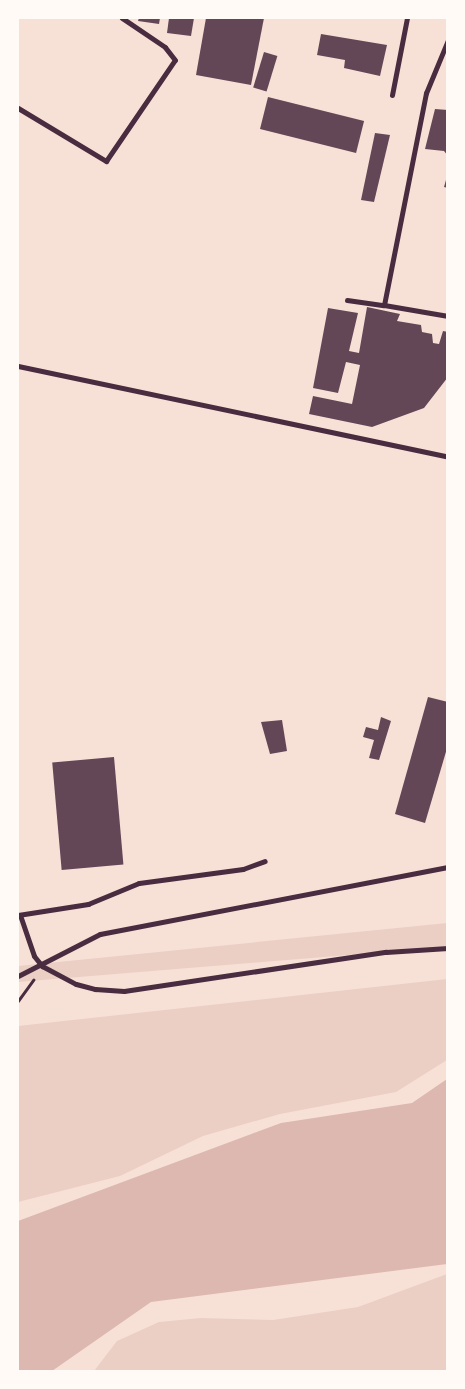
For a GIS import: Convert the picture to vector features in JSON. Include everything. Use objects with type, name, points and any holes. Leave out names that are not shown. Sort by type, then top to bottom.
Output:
[{"type":"street","points":[[18,108],[106,161],[175,60],[165,47],[122,18]]},
{"type":"street","points":[[392,95],[407,18]]},
{"type":"street","points":[[384,305],[426,93],[448,40]]},
{"type":"street","points":[[347,300],[448,316]]},
{"type":"street","points":[[18,366],[448,457]]},
{"type":"street","points":[[265,861],[243,869],[140,884],[88,904],[19,915],[34,956],[42,966],[76,984],[124,991],[386,952],[448,948]]},
{"type":"street","points":[[18,976],[42,966],[100,934],[448,867]]},
{"type":"path","points":[[18,1001],[42,966]]},
{"type":"shaded area","points":[[447,923],[447,947],[18,982],[18,966]]},
{"type":"shaded area","points":[[447,979],[447,1060],[396,1092],[280,1114],[203,1136],[120,1176],[18,1202],[18,1026]]},
{"type":"shaded area","points":[[447,1079],[447,1264],[151,1302],[52,1371],[18,1371],[18,1221],[281,1123],[412,1103]]},
{"type":"shaded area","points":[[447,1274],[447,1371],[94,1371],[117,1341],[159,1322],[201,1318],[273,1320],[358,1307]]},
{"type":"building","points":[[139,18],[160,18],[159,24],[138,21]]},
{"type":"building","points":[[169,18],[194,18],[191,36],[167,33]]},
{"type":"building","points":[[206,18],[264,18],[251,85],[196,75]]},
{"type":"building","points":[[321,34],[387,45],[380,76],[344,68],[345,60],[317,55]]},
{"type":"building","points":[[264,52],[277,56],[267,91],[253,87]]},
{"type":"building","points":[[268,97],[364,121],[356,153],[260,129]]},
{"type":"building","points":[[435,109],[448,110],[448,156],[444,151],[425,149]]},
{"type":"building","points":[[375,133],[390,135],[374,202],[361,200]]},
{"type":"building","points":[[448,173],[448,188],[444,187]]},
{"type":"building","points":[[367,307],[400,314],[397,321],[421,325],[422,332],[432,334],[433,343],[439,344],[443,331],[448,332],[448,377],[424,408],[372,427],[309,414],[313,396],[352,404],[360,365],[346,362],[338,393],[313,388],[328,308],[358,313],[349,351],[359,353]]},
{"type":"building","points":[[428,697],[448,702],[448,745],[425,823],[395,814]]},
{"type":"building","points":[[381,717],[391,721],[379,760],[369,758],[374,740],[363,737],[366,727],[378,730]]},
{"type":"building","points":[[282,720],[287,751],[270,754],[261,722]]},
{"type":"building","points":[[114,757],[123,865],[62,870],[52,762]]}]
